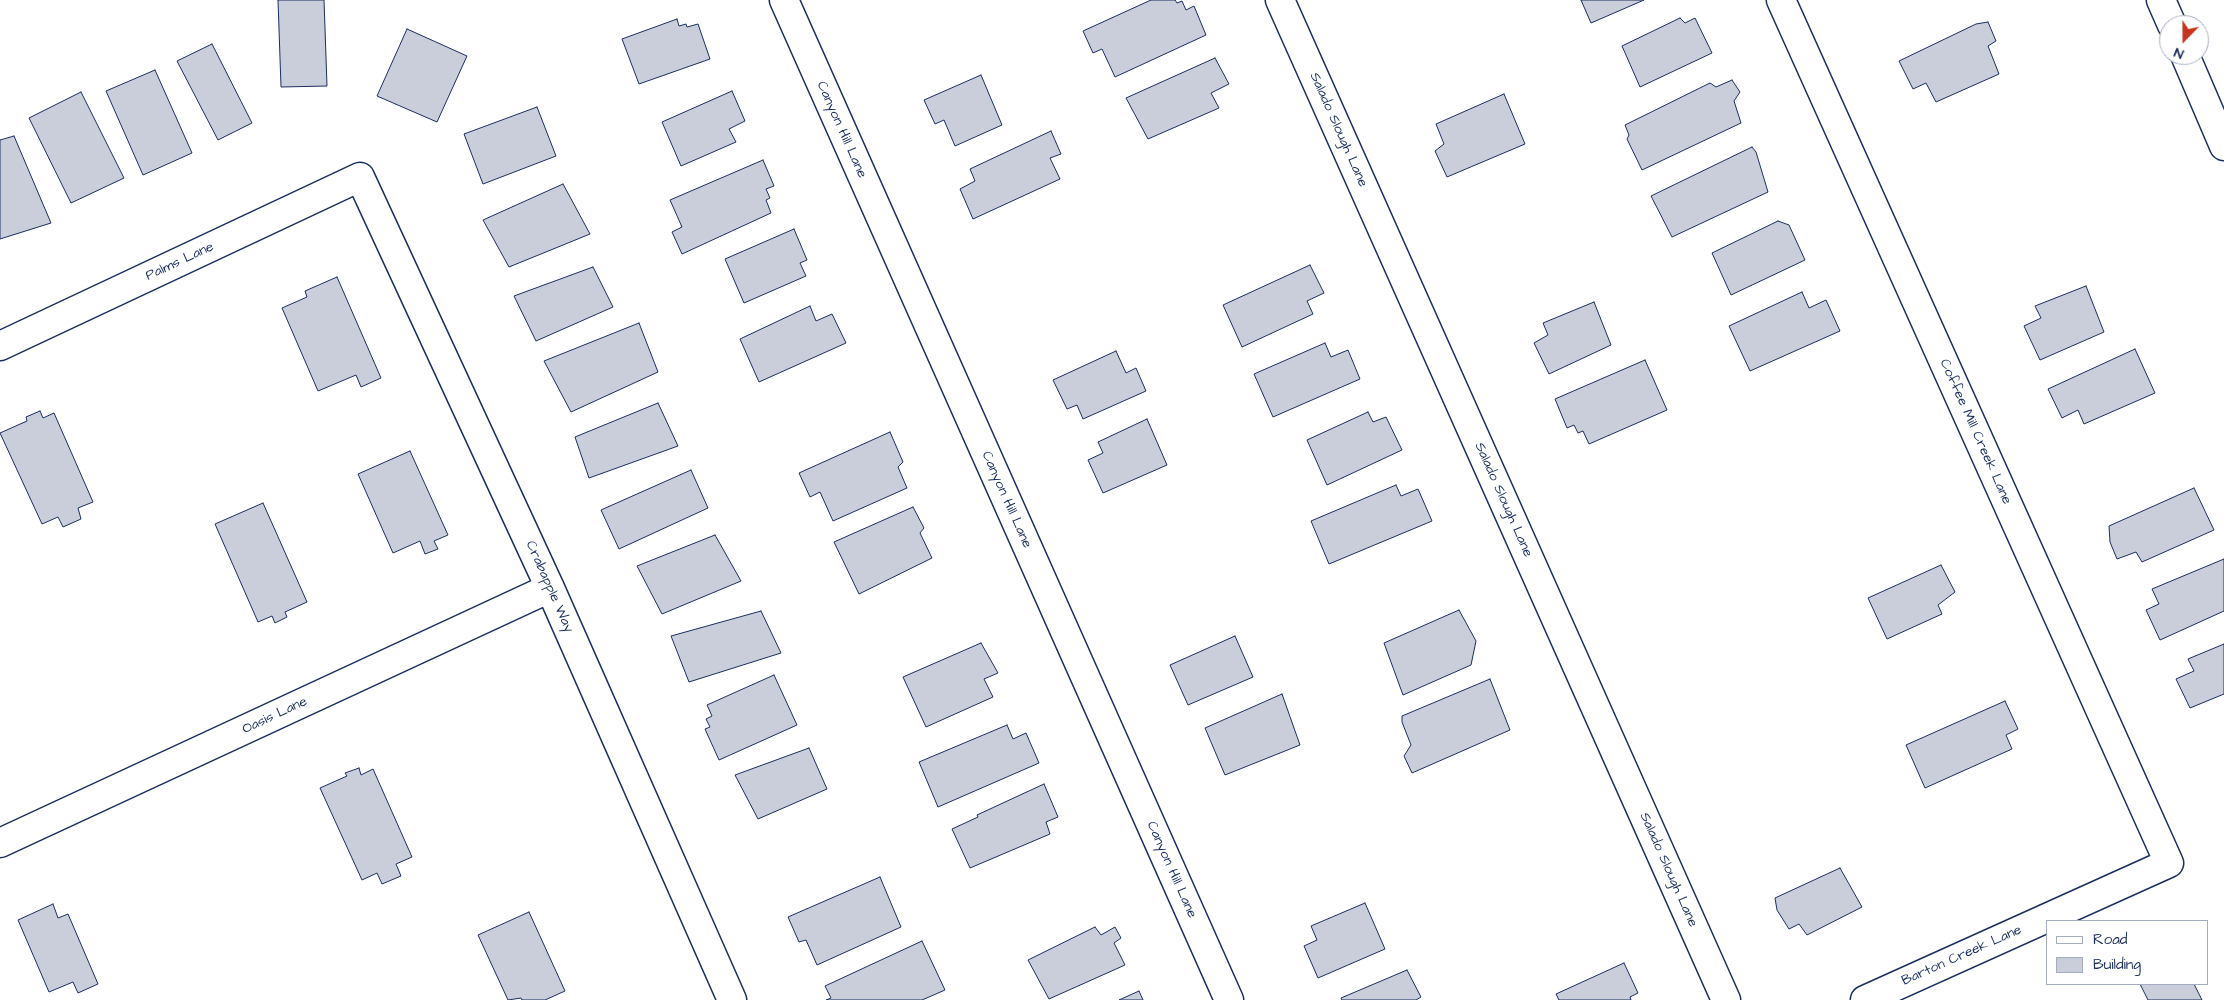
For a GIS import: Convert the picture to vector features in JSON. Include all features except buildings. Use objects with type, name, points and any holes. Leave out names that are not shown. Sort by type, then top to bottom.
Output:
[{"type":"street","name":"Canyon Hill Lane","points":[[784,0],[1229,1000]]},
{"type":"street","name":"Salado Slough Lane","points":[[1280,0],[1726,1000]]},
{"type":"street","name":"Coffee Mill Creek Lane","points":[[1780,0],[2169,863]]},
{"type":"street","points":[[2161,0],[2168,15]]},
{"type":"street","points":[[2189,65],[2224,146]]},
{"type":"street","name":"Palms Lane","points":[[0,346],[360,177]]},
{"type":"street","name":"Crabapple Way","points":[[360,177],[550,588],[729,999]]},
{"type":"street","name":"Oasis Lane","points":[[0,844],[550,588]]},
{"type":"street","name":"Barton Creek Lane","points":[[1865,1000],[2169,863]]}]
